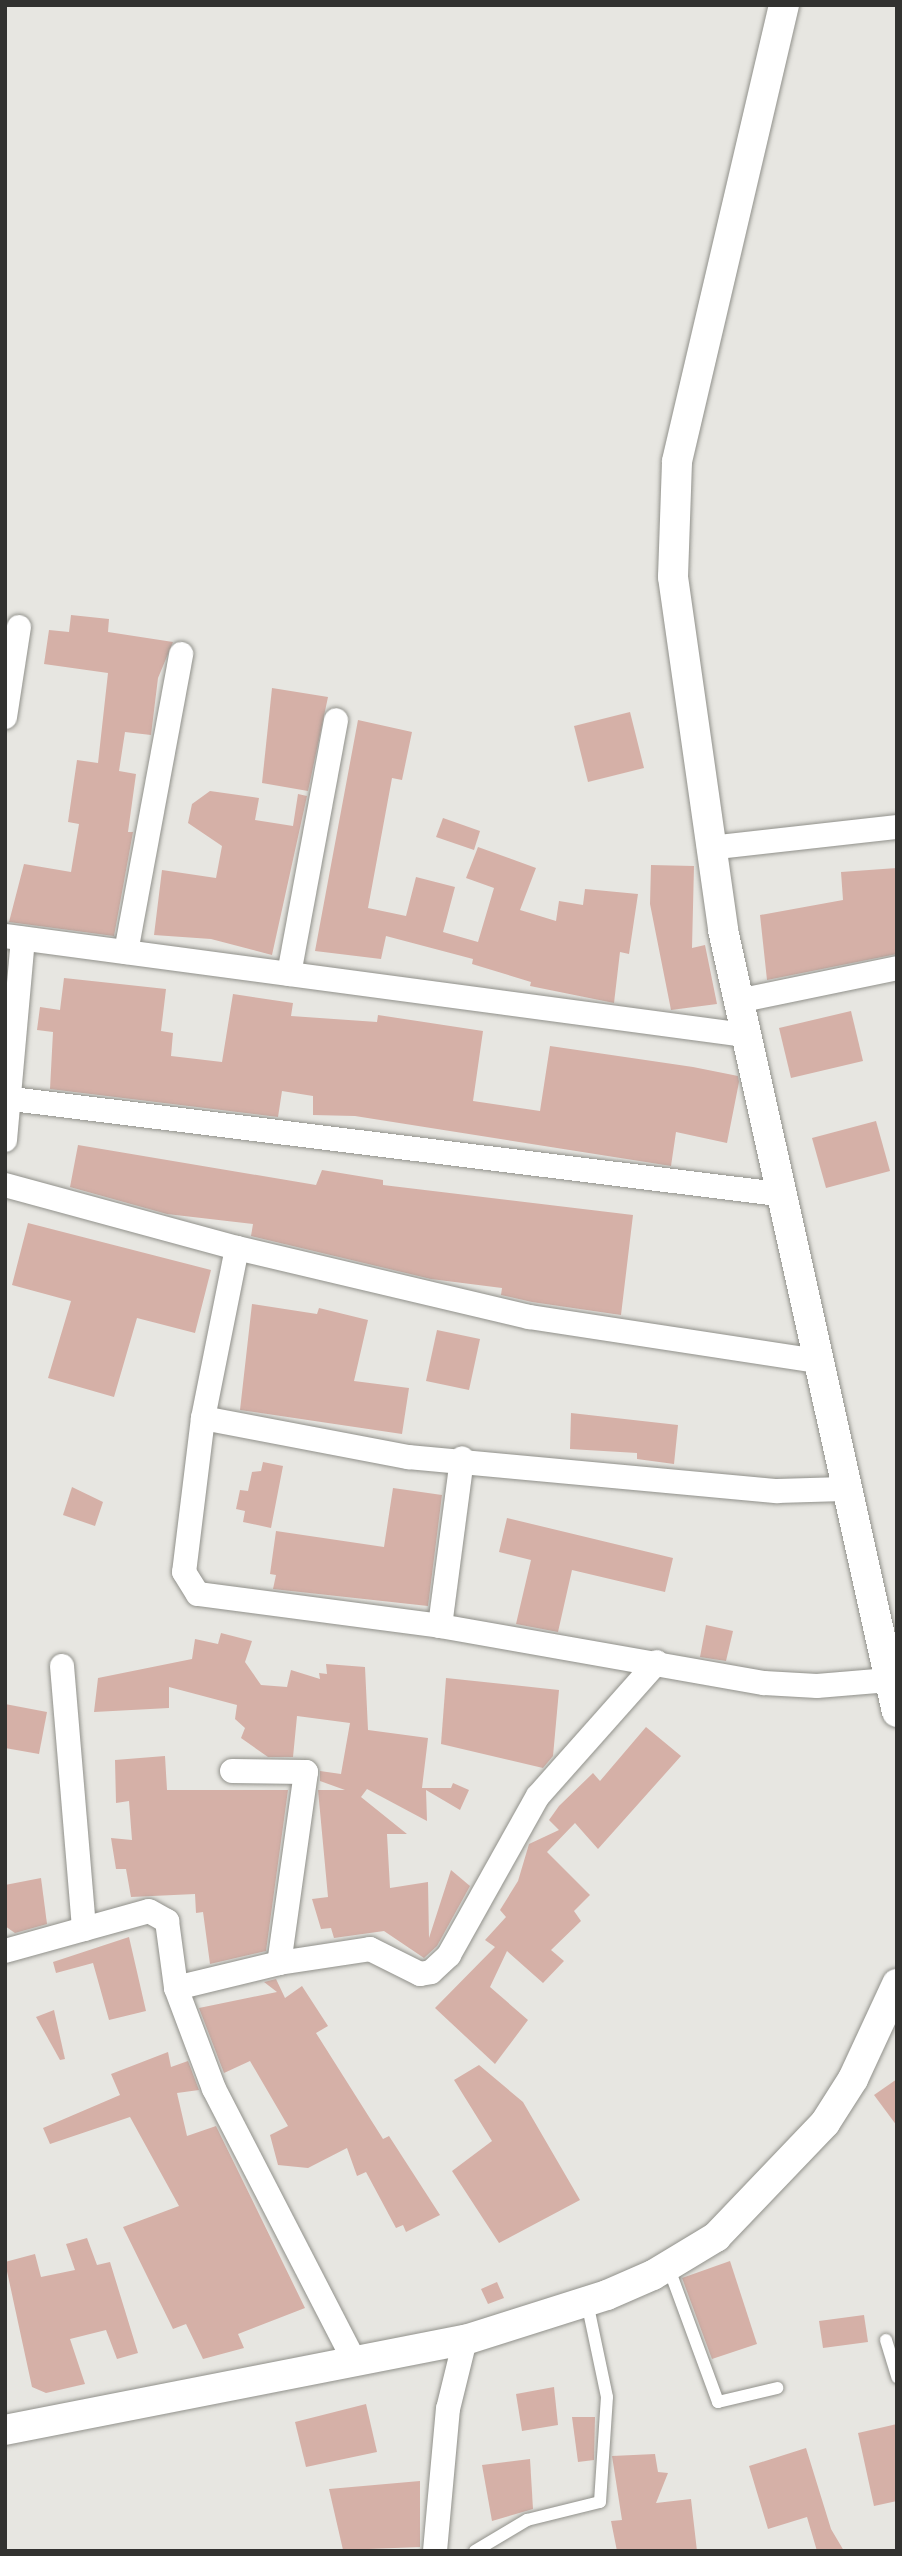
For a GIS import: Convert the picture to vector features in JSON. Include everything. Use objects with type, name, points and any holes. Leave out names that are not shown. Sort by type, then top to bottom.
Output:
[{"type":"street","points":[[784,5],[677,462],[671,519],[673,576],[709,848],[738,1001],[778,1194],[897,1712]]},
{"type":"street","points":[[5,717],[19,627]]},
{"type":"street","points":[[126,952],[181,654]]},
{"type":"street","points":[[289,974],[336,720]]},
{"type":"street","points":[[709,848],[897,827]]},
{"type":"street","points":[[5,1140],[12,1099],[14,937],[745,1035]]},
{"type":"street","points":[[738,1001],[897,968]]},
{"type":"street","points":[[12,1099],[778,1194]]},
{"type":"street","points":[[5,1185],[237,1248],[529,1317],[818,1361]]},
{"type":"street","points":[[237,1248],[203,1419],[184,1572],[198,1594],[440,1626],[657,1662],[764,1683],[817,1686],[889,1679]]},
{"type":"street","points":[[203,1419],[408,1457],[462,1458],[777,1491],[844,1489]]},
{"type":"street","points":[[440,1626],[462,1458]]},
{"type":"street","points":[[176,1988],[279,1962],[370,1950],[419,1973],[442,1965],[538,1796],[657,1662]]},
{"type":"street","points":[[62,1666],[84,1929]]},
{"type":"street","points":[[232,1771],[306,1772],[279,1962]]},
{"type":"street","points":[[5,1951],[149,1911],[159,1914],[167,1921],[176,1988],[221,2105],[353,2358]]},
{"type":"street","points":[[5,2430],[353,2358],[465,2340],[587,2302],[668,2266],[716,2237],[825,2123],[853,2079],[897,1984]]},
{"type":"street","points":[[435,2551],[448,2409],[465,2340]]},
{"type":"lane","points":[[668,2266],[718,2402],[777,2388]]},
{"type":"lane","points":[[475,2551],[527,2520],[600,2502],[607,2397],[587,2302]]},
{"type":"lane","points":[[886,2340],[897,2377]]},
{"type":"building","points":[[71,615],[109,619],[108,632],[173,642],[158,678],[151,735],[125,732],[119,771],[136,774],[128,832],[133,832],[114,936],[9,922],[24,864],[71,872],[79,824],[68,822],[77,760],[98,763],[108,673],[44,664],[49,630],[69,632]]},
{"type":"building","points":[[272,688],[328,697],[308,791],[262,783]]},
{"type":"building","points":[[630,712],[644,768],[588,782],[574,726]]},
{"type":"building","points":[[358,720],[412,732],[402,780],[392,778],[368,908],[406,916],[416,877],[455,887],[443,932],[478,942],[494,888],[466,878],[478,847],[536,868],[520,910],[556,921],[559,901],[583,905],[585,889],[638,894],[629,954],[620,952],[614,1003],[530,986],[531,982],[472,964],[473,959],[386,936],[381,959],[315,951]]},
{"type":"building","points":[[210,791],[259,798],[255,820],[293,826],[298,794],[307,796],[272,955],[211,939],[154,935],[162,870],[216,878],[222,846],[188,823],[192,804]]},
{"type":"building","points":[[443,818],[480,831],[474,850],[436,837]]},
{"type":"building","points":[[651,865],[694,866],[692,948],[705,945],[717,1004],[671,1010],[650,904]]},
{"type":"building","points":[[897,868],[897,954],[767,980],[760,915],[843,900],[841,872]]},
{"type":"building","points":[[64,978],[166,989],[161,1031],[173,1033],[171,1056],[222,1062],[233,994],[293,1003],[291,1016],[377,1022],[378,1015],[483,1031],[473,1101],[540,1111],[550,1046],[738,1076],[727,1143],[676,1132],[671,1166],[355,1116],[313,1115],[313,1096],[282,1091],[278,1117],[50,1089],[53,1032],[37,1030],[40,1007],[60,1010]]},
{"type":"building","points":[[851,1011],[863,1061],[791,1078],[779,1028]]},
{"type":"building","points":[[876,1121],[890,1171],[826,1188],[812,1138]]},
{"type":"building","points":[[78,1145],[316,1185],[322,1170],[383,1180],[383,1185],[633,1215],[621,1315],[501,1295],[502,1288],[431,1279],[251,1236],[253,1224],[167,1214],[70,1187]]},
{"type":"building","points":[[28,1223],[211,1270],[195,1333],[137,1318],[114,1397],[48,1378],[71,1301],[12,1285]]},
{"type":"building","points":[[252,1304],[317,1314],[319,1308],[368,1320],[354,1381],[409,1388],[402,1434],[240,1410]]},
{"type":"building","points":[[437,1330],[480,1339],[469,1390],[426,1381]]},
{"type":"building","points":[[571,1413],[678,1425],[674,1464],[637,1459],[637,1453],[570,1449]]},
{"type":"building","points":[[263,1462],[283,1466],[271,1528],[243,1522],[245,1511],[236,1509],[240,1490],[248,1491],[252,1472],[261,1471]]},
{"type":"building","points":[[72,1487],[103,1502],[95,1526],[63,1515]]},
{"type":"building","points":[[393,1488],[442,1495],[428,1606],[273,1589],[276,1575],[270,1574],[276,1531],[384,1547]]},
{"type":"building","points":[[507,1518],[673,1558],[665,1592],[572,1570],[558,1632],[516,1624],[531,1560],[499,1552]]},
{"type":"building","points":[[706,1625],[733,1631],[726,1661],[700,1657]]},
{"type":"building","points":[[221,1633],[252,1641],[245,1662],[261,1685],[287,1687],[291,1670],[320,1679],[319,1673],[327,1674],[326,1664],[365,1667],[368,1730],[428,1738],[422,1788],[451,1788],[453,1783],[469,1790],[460,1810],[426,1790],[427,1821],[367,1789],[361,1797],[407,1834],[387,1834],[390,1888],[428,1882],[429,1938],[451,1870],[470,1886],[437,1946],[424,1958],[384,1931],[334,1938],[331,1928],[321,1929],[312,1899],[328,1897],[318,1790],[345,1790],[320,1781],[320,1771],[341,1774],[350,1723],[297,1716],[293,1757],[268,1757],[241,1738],[245,1728],[235,1719],[237,1705],[169,1687],[169,1708],[94,1712],[98,1678],[192,1659],[195,1639],[218,1644]]},
{"type":"building","points":[[446,1678],[559,1690],[553,1756],[543,1768],[441,1744]]},
{"type":"building","points":[[5,1704],[47,1712],[39,1754],[5,1748]]},
{"type":"building","points":[[646,1727],[681,1756],[598,1849],[575,1823],[547,1852],[590,1895],[574,1911],[581,1921],[551,1950],[564,1961],[543,1983],[507,1951],[490,1987],[528,2020],[495,2064],[435,2008],[495,1947],[485,1940],[506,1917],[500,1910],[518,1881],[529,1844],[559,1830],[549,1820],[559,1806],[593,1773],[600,1781]]},
{"type":"building","points":[[165,1756],[167,1790],[288,1790],[266,1951],[210,1964],[203,1912],[196,1913],[195,1894],[131,1897],[126,1869],[116,1869],[111,1838],[132,1840],[129,1801],[116,1803],[115,1760]]},
{"type":"building","points":[[41,1878],[47,1924],[15,1933],[5,1926],[5,1885]]},
{"type":"building","points":[[129,1937],[146,2011],[109,2020],[93,1963],[56,1973],[53,1962]]},
{"type":"building","points":[[276,1979],[285,1998],[302,1986],[328,2026],[316,2033],[383,2139],[389,2136],[440,2215],[406,2232],[403,2225],[396,2228],[366,2172],[357,2176],[347,2148],[308,2168],[278,2165],[270,2135],[288,2126],[250,2061],[224,2073],[199,2008],[277,1992],[264,1982]]},
{"type":"building","points":[[54,2010],[65,2059],[60,2060],[36,2017]]},
{"type":"building","points":[[168,2052],[171,2067],[188,2061],[199,2090],[177,2093],[187,2136],[216,2126],[305,2308],[238,2334],[244,2348],[203,2359],[186,2324],[173,2329],[123,2227],[179,2206],[130,2117],[50,2144],[43,2128],[120,2095],[111,2074]]},
{"type":"building","points":[[479,2065],[523,2102],[580,2200],[499,2243],[452,2171],[492,2141],[454,2080]]},
{"type":"building","points":[[897,2079],[897,2126],[874,2095]]},
{"type":"building","points":[[87,2238],[97,2265],[110,2262],[138,2353],[117,2359],[106,2330],[70,2339],[85,2384],[46,2393],[32,2387],[5,2262],[35,2254],[41,2277],[75,2270],[66,2244]]},
{"type":"building","points":[[730,2261],[757,2344],[712,2359],[682,2278]]},
{"type":"building","points":[[497,2282],[504,2298],[488,2304],[481,2289]]},
{"type":"building","points":[[864,2315],[868,2342],[823,2348],[819,2321]]},
{"type":"building","points":[[554,2387],[558,2425],[522,2431],[516,2394]]},
{"type":"building","points":[[366,2404],[377,2452],[306,2467],[295,2422]]},
{"type":"building","points":[[572,2417],[595,2417],[594,2460],[578,2462]]},
{"type":"building","points":[[897,2424],[897,2501],[874,2506],[858,2433]]},
{"type":"building","points":[[806,2448],[831,2529],[844,2551],[817,2551],[807,2517],[768,2529],[749,2466]]},
{"type":"building","points":[[655,2454],[658,2472],[668,2473],[656,2503],[691,2499],[697,2551],[617,2551],[611,2521],[622,2520],[612,2456]]},
{"type":"building","points":[[530,2459],[533,2509],[492,2521],[482,2465]]},
{"type":"building","points":[[420,2481],[420,2547],[343,2550],[329,2489]]}]
